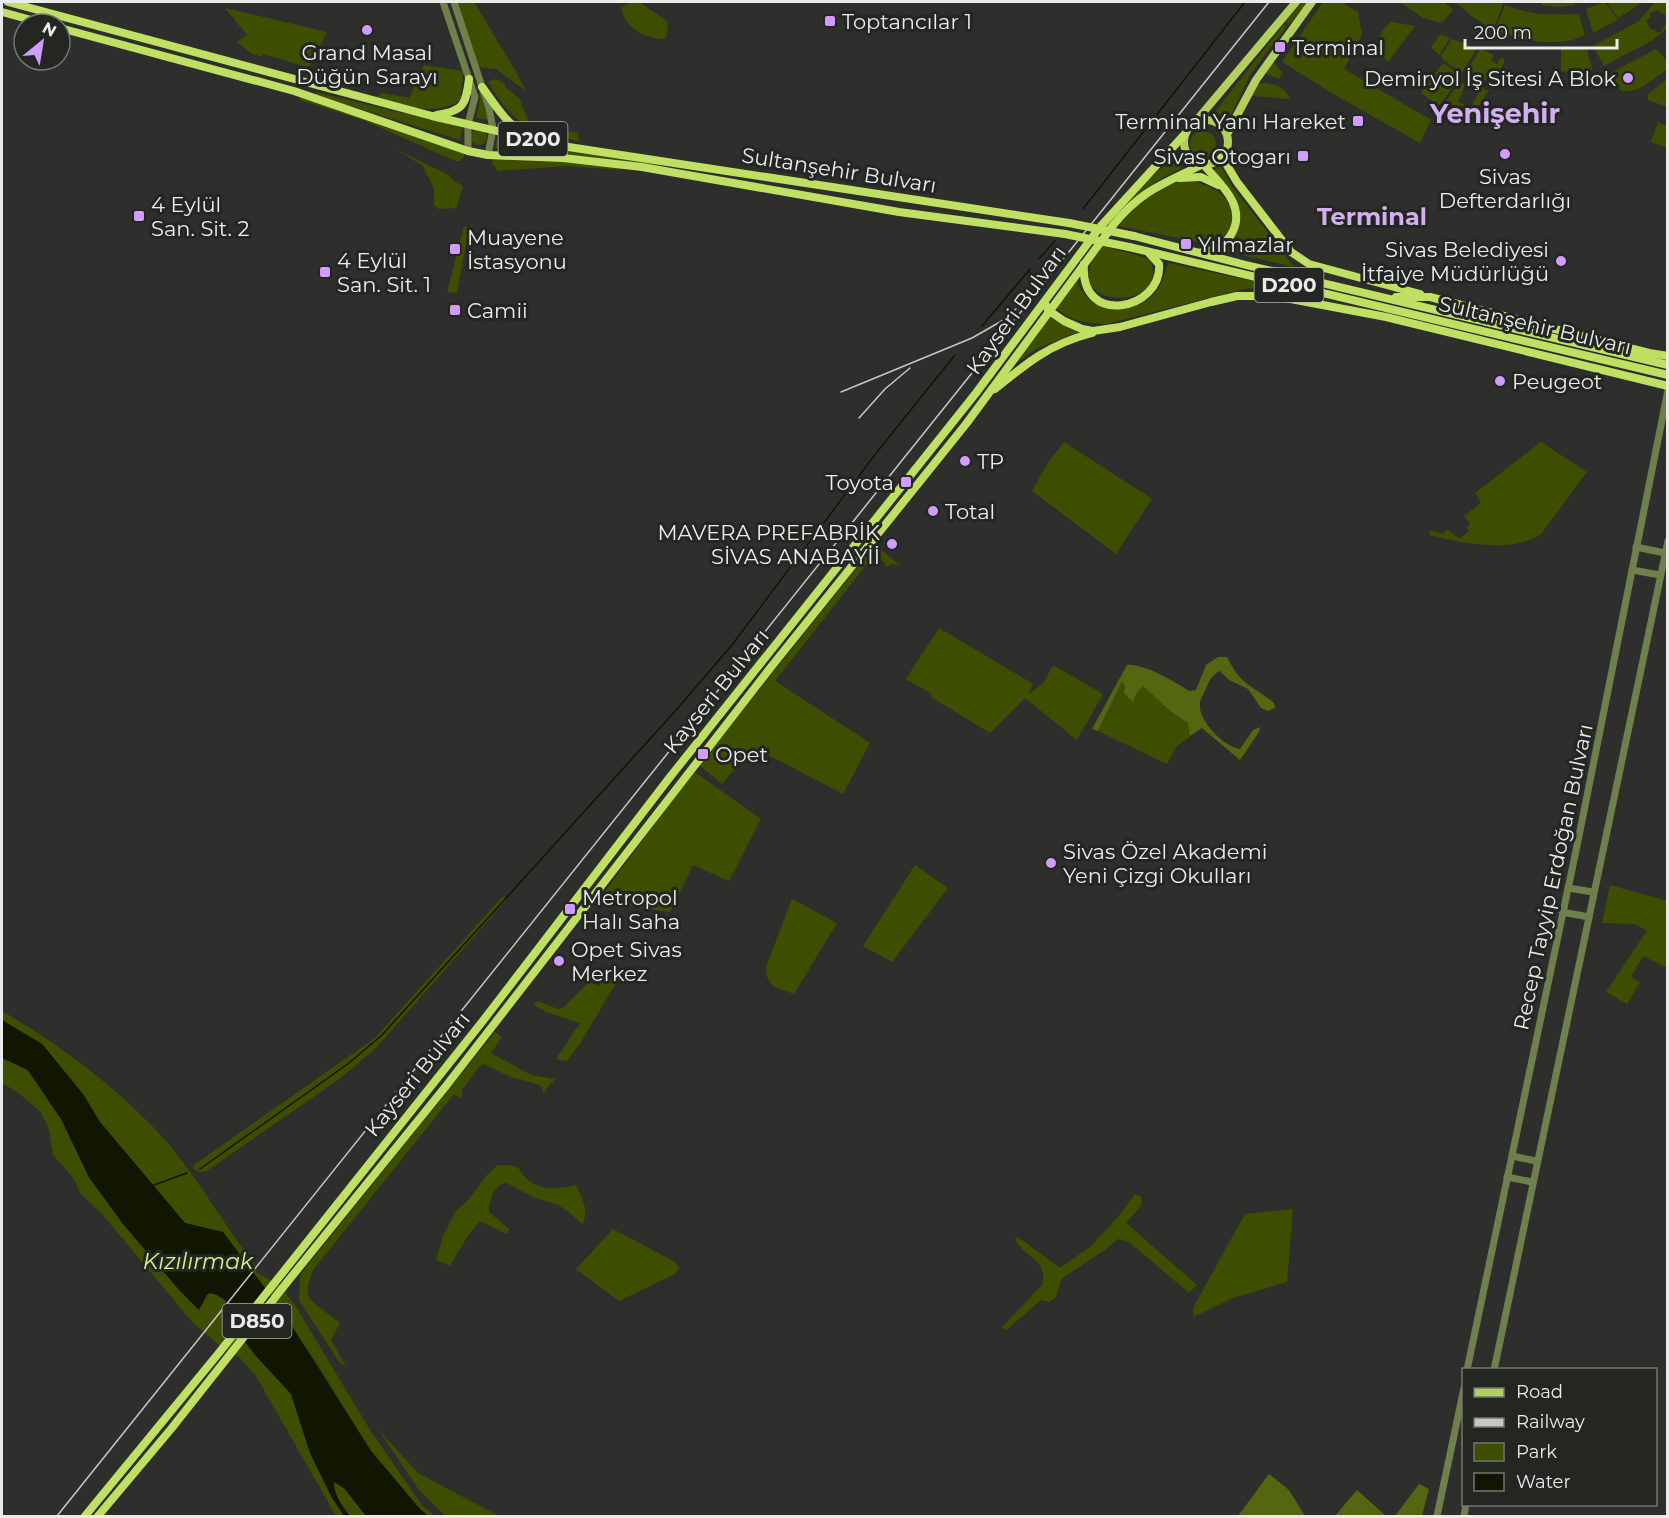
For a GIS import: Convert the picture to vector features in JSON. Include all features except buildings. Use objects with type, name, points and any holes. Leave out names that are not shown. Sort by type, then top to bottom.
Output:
[{"type":"highway","name":"Sultanşehir Bulvarı","points":[[8,2],[432,116],[562,146],[1069,223],[1202,252],[1384,298],[1668,365]]},
{"type":"highway","name":"Sultanşehir Bulvarı","points":[[72,31],[294,91],[468,151],[488,155],[563,158],[642,167],[899,212],[1065,234],[1129,247],[1668,375]]},
{"type":"highway","points":[[432,116],[453,112],[462,106],[467,98],[469,79]]},
{"type":"highway","points":[[482,87],[500,112],[517,130],[541,141]]},
{"type":"highway","name":"Kayseri Bulvarı","points":[[284,1278],[446,1086],[771,666],[984,399],[1112,212],[1184,135]]},
{"type":"highway","points":[[1222,157],[1237,182],[1290,252],[1309,264],[1430,297],[1668,356]]},
{"type":"highway","points":[[1202,252],[1220,247],[1236,225],[1236,208],[1232,199],[1203,164]]},
{"type":"highway","name":"Kayseri Bulvarı","points":[[284,1278],[699,740],[1046,306],[1138,198],[1154,187],[1203,164]]},
{"type":"highway","points":[[1175,178],[1201,177],[1221,187]]},
{"type":"highway","points":[[1084,263],[1084,284],[1088,291],[1102,303],[1122,305],[1145,296],[1156,282],[1159,264],[1146,251]]},
{"type":"highway","points":[[1261,278],[1386,317],[1668,388]]},
{"type":"highway","points":[[984,399],[1021,368],[1066,340],[1210,302],[1249,296],[1275,296],[1386,317]]},
{"type":"highway","points":[[1384,298],[1430,297]]},
{"type":"highway","points":[[1046,306],[1076,327],[1088,331],[1100,330]]},
{"type":"highway","name":"D850","points":[[85,1516],[218,1354],[284,1278]]},
{"type":"highway","name":"D850","points":[[98,1516],[226,1360],[284,1278]]},
{"type":"main road","points":[[1296,2],[1196,122],[1186,129],[1185,150],[1195,162],[1210,164],[1222,157],[1228,145],[1227,134],[1256,80],[1312,2]]},
{"type":"main road","points":[[1196,122],[1210,120],[1217,123],[1227,134]]},
{"type":"street","points":[[443,2],[475,97],[468,124],[468,151]]},
{"type":"street","points":[[454,2],[494,129],[488,155]]},
{"type":"street","name":"Recep Tayyip Erdoğan Bulvarı","points":[[1467,1368],[1568,888],[1668,388]]},
{"type":"street","name":"Recep Tayyip Erdoğan Bulvarı","points":[[1494,1368],[1536,1161],[1668,541]]},
{"type":"street","points":[[1636,547],[1665,553]]},
{"type":"street","points":[[1632,570],[1660,575]]},
{"type":"street","points":[[1568,888],[1593,892]]},
{"type":"street","points":[[1562,912],[1589,917]]},
{"type":"street","points":[[1512,1156],[1536,1161]]},
{"type":"street","points":[[1507,1177],[1532,1182]]},
{"type":"street","points":[[1437,1516],[1462,1397]]},
{"type":"green space","points":[[456,2],[474,2],[526,91],[496,69],[479,67]]},
{"type":"green space","points":[[639,2],[668,22],[666,39],[644,35],[627,22],[621,8],[629,3]]},
{"type":"green space","points":[[1301,2],[1308,2],[1289,25],[1285,22]]},
{"type":"green space","points":[[1323,2],[1341,2],[1358,12],[1362,35],[1344,69],[1431,120],[1420,143],[1282,62]]},
{"type":"green space","points":[[1400,2],[1444,2],[1453,10],[1442,23],[1423,18]]},
{"type":"green space","points":[[1455,2],[1499,2],[1503,4],[1493,30]]},
{"type":"green space","points":[[1542,2],[1574,2],[1575,5],[1560,7],[1541,5]]},
{"type":"green space","points":[[1605,2],[1618,20],[1593,33],[1586,9]]},
{"type":"green space","points":[[1607,2],[1643,2],[1618,18]]},
{"type":"green space","points":[[1655,2],[1667,2],[1667,16],[1656,10],[1649,14],[1651,17],[1646,21],[1650,28],[1660,33],[1667,22],[1667,29],[1651,41],[1604,66],[1593,46],[1639,21]]},
{"type":"green space","points":[[1505,5],[1542,14],[1579,14],[1585,35],[1564,42],[1540,42],[1495,30]]},
{"type":"green space","points":[[225,8],[327,32],[306,69],[303,66],[263,54],[262,57],[252,54],[237,42],[247,35]]},
{"type":"green space","points":[[1391,22],[1415,26],[1388,62],[1381,52],[1379,42],[1382,31]]},
{"type":"green space","points":[[1284,24],[1287,26],[1285,29],[1251,73],[1229,119],[1214,113]]},
{"type":"green space","points":[[1440,34],[1450,38],[1439,55],[1431,48]]},
{"type":"green space","points":[[1452,39],[1477,48],[1462,73],[1443,60],[1441,56]]},
{"type":"green space","points":[[1586,46],[1592,69],[1588,75],[1561,71],[1561,49]]},
{"type":"green space","points":[[1480,49],[1494,55],[1491,60],[1497,64],[1501,57],[1504,59],[1492,84],[1492,79],[1489,77],[1485,80],[1467,71]]},
{"type":"green space","points":[[1656,49],[1667,61],[1667,69],[1645,85],[1629,91],[1621,90],[1614,86],[1607,77],[1609,74]]},
{"type":"green space","points":[[1274,62],[1283,74],[1279,79],[1265,73]]},
{"type":"green space","points":[[1443,63],[1461,76],[1439,106],[1421,93]]},
{"type":"green space","points":[[424,65],[462,71],[460,101],[450,106],[430,109],[410,107],[376,97],[382,93],[409,98]]},
{"type":"green space","points":[[495,79],[505,84],[505,87],[519,98],[530,125],[578,133],[579,141],[536,130],[515,117],[497,97],[488,82]]},
{"type":"green space","points":[[1667,79],[1667,107],[1648,100],[1647,95]]},
{"type":"green space","points":[[1460,82],[1465,85],[1458,102],[1471,107],[1482,86],[1486,90],[1489,89],[1472,117],[1466,113],[1460,122],[1441,108]]},
{"type":"green space","points":[[478,83],[489,120],[476,118],[480,99]]},
{"type":"green space","points":[[1264,83],[1280,87],[1290,99],[1252,96],[1257,85]]},
{"type":"green space","points":[[316,92],[463,125],[460,140],[316,95]]},
{"type":"green space","points":[[301,97],[464,153],[464,157],[456,161],[363,120],[300,100]]},
{"type":"green space","points":[[1658,122],[1667,126],[1667,148],[1651,142]]},
{"type":"green space","points":[[479,129],[487,137],[479,145],[471,137]]},
{"type":"green space","points":[[1203,131],[1212,135],[1216,144],[1212,153],[1203,157],[1194,153],[1190,144],[1194,135]]},
{"type":"green space","points":[[499,132],[657,162],[657,166],[611,159],[495,148]]},
{"type":"green space","points":[[393,148],[449,175],[463,186],[457,208],[439,209],[434,205],[434,188],[422,165]]},
{"type":"green space","points":[[496,156],[621,167],[620,170],[566,166],[498,171],[492,164]]},
{"type":"green space","points":[[1174,158],[1182,168],[1151,186],[1134,199],[1110,226],[1105,226],[1146,181]]},
{"type":"green space","points":[[1220,165],[1233,187],[1294,267],[1228,252],[1239,215],[1234,198],[1214,170]]},
{"type":"green space","points":[[1189,180],[1208,186],[1228,202],[1232,221],[1228,233],[1223,238],[1215,242],[1202,243],[1119,226],[1150,195],[1167,186]]},
{"type":"green space","points":[[464,226],[469,228],[457,293],[447,292]]},
{"type":"green space","points":[[1103,246],[1150,259],[1153,275],[1147,287],[1136,295],[1122,298],[1108,296],[1096,290],[1089,280],[1090,266]]},
{"type":"green space","points":[[1168,263],[1271,285],[1240,290],[1107,324],[1080,321],[1056,308],[1077,278],[1081,290],[1097,304],[1117,308],[1137,305],[1157,291]]},
{"type":"green space","points":[[1049,315],[1078,332],[1036,349],[1012,366]]},
{"type":"green space","points":[[1064,442],[1152,499],[1116,554],[1032,491],[1047,464]]},
{"type":"green space","points":[[1541,442],[1587,472],[1541,534],[1515,544],[1501,545],[1456,541],[1429,535],[1431,530],[1443,534],[1447,529],[1460,539],[1469,531],[1467,528],[1470,523],[1464,516],[1481,503],[1475,493]]},
{"type":"green space","points":[[875,545],[901,566],[891,564],[887,567],[883,561],[870,560],[775,681],[870,743],[843,794],[753,747],[722,784],[699,765]]},
{"type":"green space","points":[[939,628],[1033,684],[1029,694],[1044,682],[1053,665],[1103,694],[1077,740],[1025,698],[990,733],[906,679]]},
{"type":"green space","points":[[1218,657],[1227,657],[1242,680],[1274,703],[1275,708],[1268,711],[1261,708],[1248,689],[1229,680],[1220,671],[1210,680],[1200,700],[1200,709],[1207,724],[1219,738],[1240,749],[1253,730],[1260,727],[1240,760],[1202,728],[1190,736],[1188,723],[1170,711],[1143,686],[1133,702],[1124,693],[1125,687],[1122,681],[1098,731],[1092,729],[1127,665],[1150,670],[1189,691],[1196,690],[1206,665]]},
{"type":"green space","points":[[1122,680],[1133,702],[1142,685],[1170,711],[1188,723],[1190,737],[1177,746],[1167,764],[1098,731]]},
{"type":"green space","points":[[693,771],[761,819],[729,881],[693,865],[670,912],[613,904],[602,896]]},
{"type":"green space","points":[[915,865],[948,888],[892,962],[863,946]]},
{"type":"green space","points":[[1610,885],[1667,901],[1667,968],[1643,956],[1631,977],[1640,982],[1627,1004],[1606,992],[1647,931],[1635,924],[1602,923]]},
{"type":"green space","points":[[503,896],[507,899],[375,1049],[338,1080],[208,1170],[200,1172],[193,1168],[195,1164],[375,1038]]},
{"type":"green space","points":[[792,899],[837,923],[794,994],[770,983],[766,967]]},
{"type":"green space","points":[[605,974],[616,983],[567,1061],[556,1059],[580,1023],[546,1012],[534,1005],[537,1001],[558,1009],[563,1008],[589,982],[599,986]]},
{"type":"green space","points":[[2,1011],[43,1037],[103,1081],[157,1131],[193,1176],[249,1257],[253,1268],[259,1274],[278,1284],[295,1305],[370,1430],[422,1505],[435,1516],[428,1516],[420,1509],[371,1451],[317,1364],[223,1232],[185,1223],[100,1122],[83,1094],[42,1044],[2,1020]]},
{"type":"green space","points":[[495,1032],[502,1037],[491,1053],[531,1075],[555,1079],[544,1094],[540,1085],[511,1077],[483,1064],[479,1067],[462,1090],[462,1099],[454,1094],[313,1270],[308,1285],[310,1300],[340,1323],[331,1340],[346,1367],[339,1362],[299,1300],[300,1277]]},
{"type":"green space","points":[[2,1058],[27,1070],[61,1119],[89,1178],[123,1224],[180,1291],[199,1310],[210,1293],[222,1298],[232,1308],[237,1315],[233,1327],[291,1394],[310,1453],[331,1496],[344,1516],[336,1516],[256,1376],[240,1358],[220,1346],[193,1323],[102,1214],[80,1193],[74,1179],[53,1155],[49,1129],[40,1111],[2,1083]]},
{"type":"green space","points":[[498,1165],[518,1167],[529,1181],[543,1187],[559,1188],[576,1185],[585,1209],[582,1224],[558,1205],[533,1197],[505,1182],[493,1194],[489,1212],[509,1229],[507,1234],[480,1221],[467,1237],[450,1266],[436,1260],[443,1236],[456,1211]]},
{"type":"green space","points":[[1135,1194],[1142,1197],[1141,1206],[1126,1223],[1197,1285],[1189,1293],[1129,1242],[1118,1239],[1064,1277],[1056,1297],[1049,1302],[1041,1300],[1006,1330],[1001,1328],[1042,1285],[1043,1276],[1039,1264],[1019,1245],[1015,1239],[1017,1237],[1060,1268],[1090,1247],[1118,1217]]},
{"type":"green space","points":[[1293,1209],[1287,1282],[1233,1298],[1193,1317],[1194,1306],[1245,1214]]},
{"type":"green space","points":[[613,1229],[675,1262],[679,1268],[675,1274],[619,1301],[576,1269]]},
{"type":"green space","points":[[378,1429],[418,1473],[499,1516],[445,1516],[419,1490]]},
{"type":"green space","points":[[1269,1474],[1289,1490],[1305,1516],[1238,1516]]},
{"type":"green space","points":[[334,1482],[344,1488],[366,1516],[350,1516],[337,1496]]},
{"type":"green space","points":[[1419,1484],[1429,1489],[1422,1516],[1395,1516]]},
{"type":"green space","points":[[1357,1490],[1386,1516],[1335,1516]]},
{"type":"water","name":"Kızılırmak","points":[[2,1020],[42,1044],[83,1094],[100,1122],[185,1223],[223,1232],[283,1312],[371,1451],[428,1516],[366,1516],[344,1488],[334,1482],[337,1496],[350,1516],[344,1516],[331,1496],[310,1453],[291,1394],[256,1356],[233,1326],[237,1315],[235,1311],[222,1298],[210,1293],[199,1310],[123,1224],[89,1177],[61,1119],[28,1070],[2,1058]]},
{"type":"waterway","points":[[1083,209],[1245,2]]},
{"type":"waterway","points":[[1039,259],[1055,241]]},
{"type":"waterway","points":[[982,326],[1030,269]]},
{"type":"waterway","points":[[200,1169],[349,1063],[382,1035],[677,709],[732,645],[877,452],[955,355]]},
{"type":"waterway","points":[[154,1185],[187,1173]]},
{"type":"railway","points":[[57,1516],[1269,2]]},
{"type":"railway","points":[[841,392],[972,338],[1000,322],[1016,309]]},
{"type":"railway","points":[[859,418],[885,389],[910,368]]},
{"type":"place","name":"Toptancılar 1","points":[[830,21]]},
{"type":"place","name":"Grand Masal Düğün Sarayı","points":[[367,30]]},
{"type":"place","name":"Terminal","points":[[1280,47]]},
{"type":"place","name":"Demiryol İş Sitesi A Blok","points":[[1628,78]]},
{"type":"place","name":"Terminal Yanı Hareket","points":[[1358,121]]},
{"type":"place","name":"Sivas Defterdarlığı","points":[[1505,154]]},
{"type":"place","name":"Sivas Otogarı","points":[[1303,156]]},
{"type":"place","name":"4 Eylül San. Sit. 2","points":[[139,216]]},
{"type":"place","name":"Yılmazlar","points":[[1186,244]]},
{"type":"place","name":"Muayene İstasyonu","points":[[455,249]]},
{"type":"place","name":"Sivas Belediyesi İtfaiye Müdürlüğü","points":[[1561,261]]},
{"type":"place","name":"4 Eylül San. Sit. 1","points":[[325,272]]},
{"type":"place","name":"Camii","points":[[455,310]]},
{"type":"place","name":"Peugeot","points":[[1500,381]]},
{"type":"place","name":"TP","points":[[965,461]]},
{"type":"place","name":"Toyota","points":[[906,482]]},
{"type":"place","name":"Total","points":[[933,511]]},
{"type":"place","name":"MAVERA PREFABRİK SİVAS ANABAYİİ","points":[[892,544]]},
{"type":"place","name":"Opet","points":[[703,754]]},
{"type":"place","name":"Sivas Özel Akademi Yeni Çizgi Okulları","points":[[1051,863]]},
{"type":"place","name":"Metropol Halı Saha","points":[[570,909]]},
{"type":"place","name":"Opet Sivas Merkez","points":[[559,961]]},
{"type":"district","name":"Yenişehir","points":[[1495,113]]},
{"type":"district","name":"Terminal","points":[[1372,216]]}]
